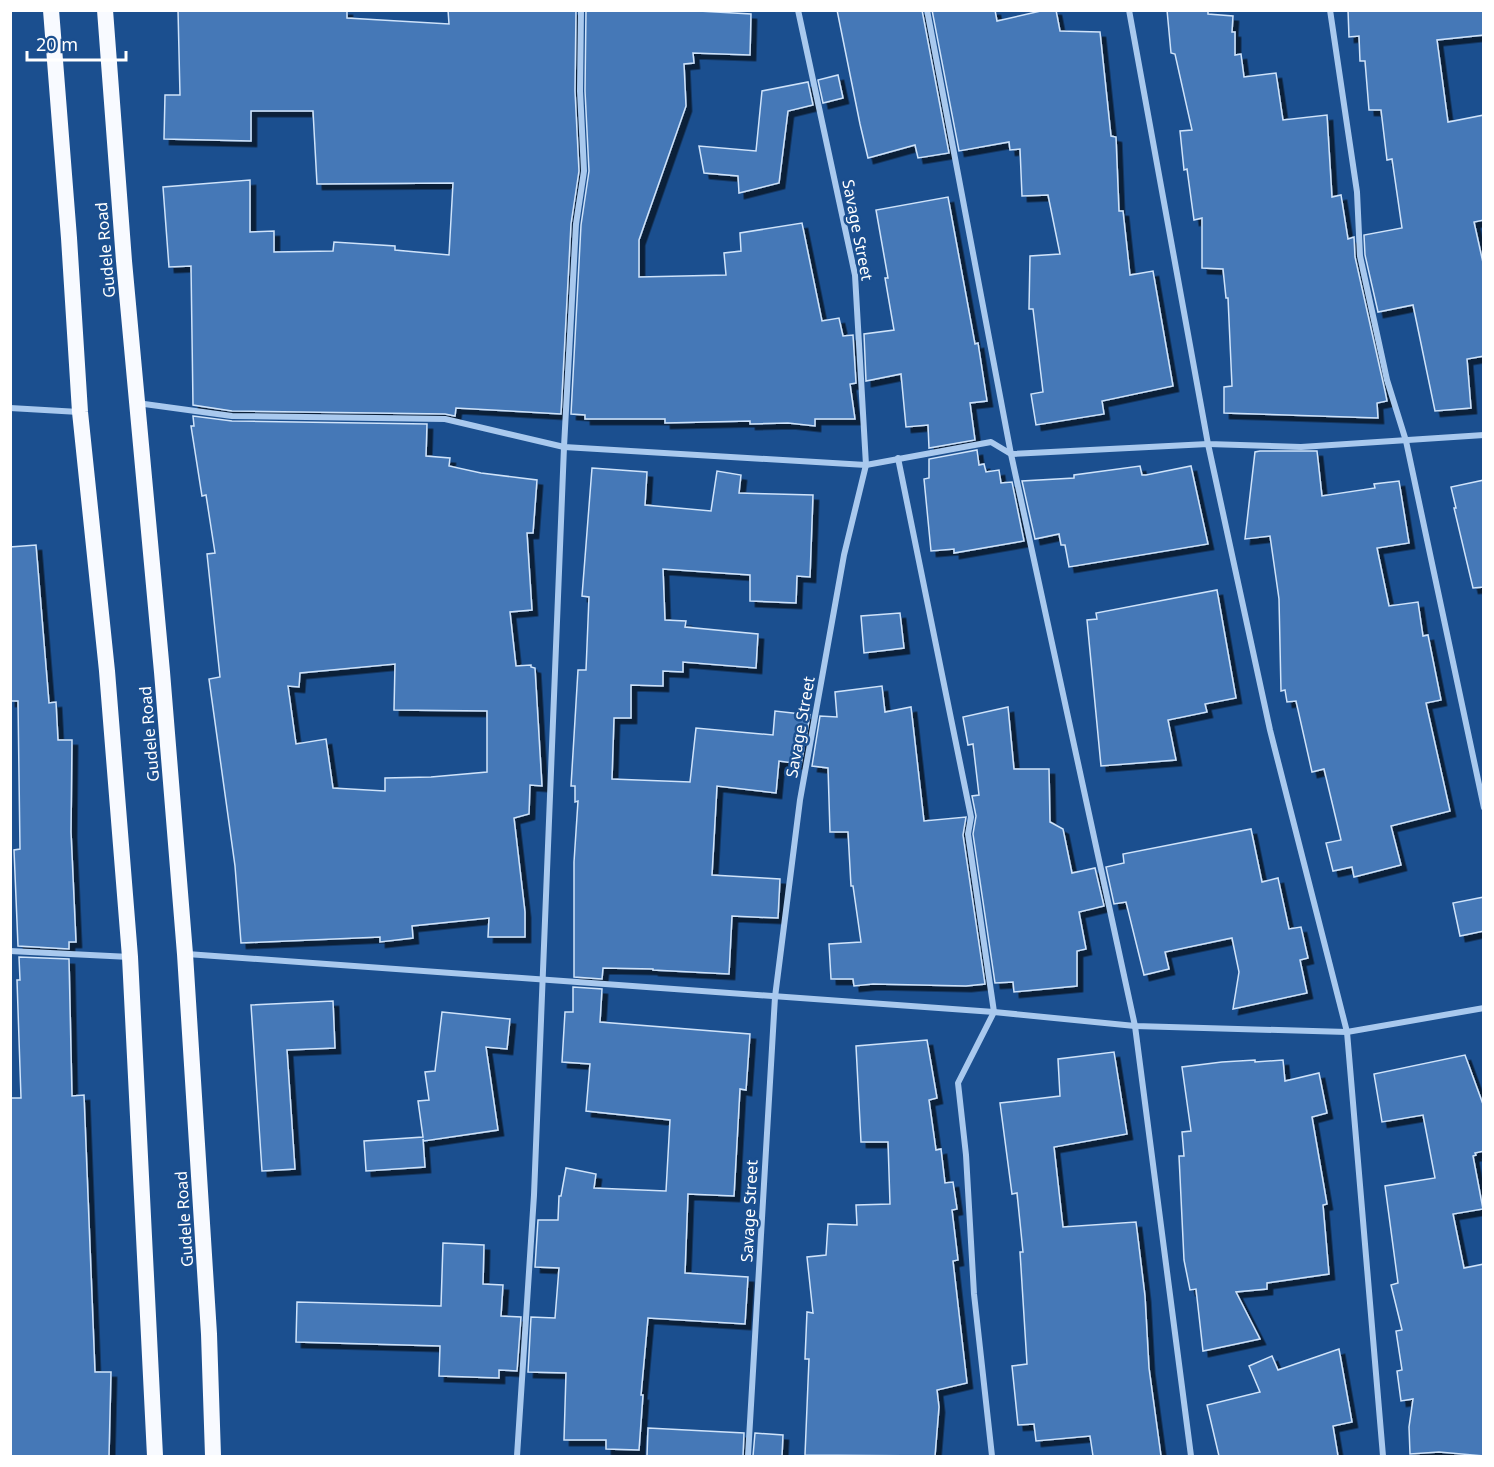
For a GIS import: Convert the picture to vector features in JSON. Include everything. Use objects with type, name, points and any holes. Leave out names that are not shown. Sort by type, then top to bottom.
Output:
[{"type":"highway","name":"Gudele Road","points":[[51,10],[80,412],[107,671],[130,957],[155,1456]]},
{"type":"highway","name":"Gudele Road","points":[[105,10],[136,403],[163,684],[185,954],[209,1334],[213,1456]]},
{"type":"street","points":[[517,1456],[534,1195],[564,447],[576,224],[584,171],[580,91],[581,10]]},
{"type":"street","name":"Savage Street","points":[[748,1456],[774,997],[800,800],[844,555],[866,465],[855,275],[798,10]]},
{"type":"street","points":[[927,10],[1011,454],[1135,1026],[1191,1456]]},
{"type":"street","points":[[1129,10],[1208,444],[1270,730],[1347,1032],[1383,1456]]},
{"type":"street","points":[[1330,10],[1356,192],[1360,256],[1387,380],[1407,441],[1484,808]]},
{"type":"street","points":[[136,403],[232,416],[445,419],[564,447],[866,465],[991,442],[1011,454],[1208,444],[1301,447],[1484,435]]},
{"type":"street","points":[[10,408],[80,412]]},
{"type":"street","points":[[898,458],[971,817],[968,834],[994,1012],[958,1083],[966,1155],[974,1294],[992,1456]]},
{"type":"street","points":[[10,951],[130,957]]},
{"type":"street","points":[[185,954],[994,1012],[1135,1026],[1347,1032],[1484,1008]]},
{"type":"building","points":[[178,10],[347,10],[347,18],[449,24],[448,10],[576,10],[575,91],[579,171],[571,224],[561,414],[456,408],[455,416],[232,411],[193,405],[191,266],[169,267],[163,187],[250,180],[250,232],[274,231],[274,252],[333,251],[334,242],[395,246],[395,250],[449,255],[453,183],[317,184],[313,111],[251,111],[251,141],[164,139],[165,95],[180,95]]},
{"type":"building","points":[[586,10],[681,10],[751,14],[750,55],[693,53],[694,63],[684,64],[686,106],[639,240],[639,277],[726,275],[724,253],[741,251],[740,233],[802,223],[822,321],[839,318],[843,336],[853,335],[856,383],[850,384],[855,419],[815,419],[815,426],[788,423],[750,424],[750,421],[665,423],[665,419],[585,419],[585,415],[571,414],[581,225],[589,171],[585,91]]},
{"type":"building","points":[[837,10],[922,10],[949,153],[918,158],[915,145],[868,158]]},
{"type":"building","points":[[932,10],[995,10],[997,21],[1045,10],[1056,10],[1060,31],[1100,32],[1111,136],[1116,137],[1119,211],[1123,211],[1130,275],[1153,271],[1173,386],[1102,401],[1104,414],[1036,425],[1031,394],[1043,392],[1033,309],[1029,309],[1030,256],[1060,254],[1048,195],[1022,196],[1020,149],[1010,150],[1009,142],[959,151]]},
{"type":"building","points":[[1167,10],[1208,10],[1208,14],[1233,16],[1232,32],[1235,32],[1235,55],[1241,54],[1244,77],[1276,73],[1283,120],[1327,115],[1332,197],[1341,195],[1348,239],[1354,237],[1355,257],[1387,401],[1377,403],[1378,418],[1224,413],[1224,387],[1232,386],[1228,298],[1226,298],[1223,269],[1202,268],[1202,218],[1194,220],[1187,169],[1184,170],[1180,131],[1192,130],[1175,54],[1171,53]]},
{"type":"building","points":[[1348,10],[1484,10],[1484,35],[1437,40],[1448,122],[1484,115],[1484,220],[1474,222],[1484,267],[1484,356],[1467,359],[1471,408],[1435,411],[1413,305],[1378,312],[1365,255],[1364,235],[1402,228],[1392,159],[1387,160],[1381,110],[1369,110],[1365,61],[1360,61],[1359,36],[1349,37]]},
{"type":"building","points":[[838,75],[843,98],[823,103],[818,80]]},
{"type":"building","points":[[808,82],[813,105],[788,111],[779,183],[739,193],[738,176],[704,173],[699,146],[756,151],[762,91]]},
{"type":"building","points":[[948,197],[975,344],[978,343],[987,401],[970,403],[975,440],[929,448],[928,425],[906,427],[901,374],[866,381],[864,334],[894,330],[876,210]]},
{"type":"building","points":[[193,416],[232,421],[427,424],[426,456],[450,458],[449,466],[481,473],[537,480],[533,533],[527,533],[532,610],[510,612],[516,666],[531,665],[535,668],[542,786],[530,785],[529,814],[514,818],[525,912],[525,937],[488,937],[489,918],[412,926],[413,938],[380,942],[380,937],[241,943],[235,866],[209,679],[220,677],[207,554],[215,553],[206,495],[202,496],[191,426],[194,426]],"holes":[[[395,664],[394,710],[487,711],[487,772],[385,778],[385,791],[333,788],[326,739],[296,744],[288,686],[299,687],[300,673]]]},
{"type":"building","points":[[977,450],[979,465],[984,464],[986,472],[999,470],[1001,483],[1012,482],[1024,541],[954,553],[954,549],[931,551],[924,479],[929,478],[929,459]]},
{"type":"building","points":[[1317,451],[1322,496],[1375,488],[1374,484],[1399,481],[1409,543],[1377,548],[1389,606],[1418,602],[1423,636],[1428,635],[1441,700],[1426,703],[1450,811],[1391,826],[1401,865],[1354,877],[1352,867],[1333,871],[1326,843],[1341,840],[1324,769],[1312,772],[1296,701],[1287,702],[1285,690],[1281,691],[1279,599],[1270,536],[1245,539],[1255,452]]},
{"type":"building","points":[[1140,466],[1142,475],[1146,475],[1191,466],[1208,544],[1069,567],[1065,545],[1061,545],[1059,534],[1035,539],[1022,481],[1074,478],[1074,475]]},
{"type":"building","points":[[592,468],[647,472],[645,505],[711,511],[717,471],[741,475],[739,493],[813,495],[810,577],[797,576],[796,603],[750,601],[750,575],[663,569],[665,620],[686,621],[685,627],[758,634],[756,668],[683,662],[683,672],[663,671],[663,686],[631,685],[631,718],[614,718],[612,779],[690,782],[696,728],[773,735],[775,711],[810,715],[801,764],[779,761],[776,793],[717,786],[712,875],[780,879],[778,918],[732,916],[729,974],[603,968],[602,979],[574,977],[574,862],[578,801],[575,802],[575,786],[571,786],[578,670],[586,670],[589,597],[582,596]]},
{"type":"building","points":[[1484,480],[1484,587],[1473,588],[1451,487]]},
{"type":"building","points":[[36,545],[49,703],[56,702],[58,740],[72,740],[71,832],[76,942],[69,942],[69,949],[18,946],[14,850],[20,849],[18,701],[10,701],[10,547]]},
{"type":"building","points":[[1217,590],[1236,698],[1205,704],[1207,712],[1168,720],[1176,760],[1101,766],[1087,620],[1097,619],[1096,613]]},
{"type":"building","points":[[900,613],[904,648],[864,653],[861,616]]},
{"type":"building","points":[[882,686],[885,712],[911,707],[924,821],[966,817],[963,835],[985,984],[854,986],[853,979],[831,979],[829,944],[861,942],[853,886],[851,886],[848,832],[830,832],[828,768],[812,766],[820,716],[837,717],[835,692]]},
{"type":"building","points":[[1008,707],[1014,769],[1049,769],[1050,822],[1063,829],[1072,873],[1095,868],[1104,906],[1079,912],[1086,949],[1077,951],[1077,986],[1014,992],[1013,982],[995,983],[973,834],[976,816],[972,796],[979,795],[973,744],[968,745],[963,717]]},
{"type":"building","points":[[1251,829],[1262,882],[1278,878],[1289,929],[1301,927],[1308,958],[1300,960],[1307,993],[1233,1009],[1239,972],[1232,938],[1165,952],[1169,969],[1144,975],[1126,902],[1114,904],[1106,867],[1124,863],[1123,854]]},
{"type":"building","points":[[1484,897],[1484,931],[1460,936],[1453,903]]},
{"type":"building","points":[[19,957],[69,959],[72,1096],[84,1095],[95,1372],[111,1372],[109,1456],[10,1456],[10,1098],[21,1098],[17,980],[20,980]]},
{"type":"building","points":[[573,987],[602,989],[600,1022],[750,1034],[746,1090],[740,1089],[734,1196],[688,1194],[685,1273],[748,1277],[745,1324],[648,1318],[639,1450],[606,1449],[606,1440],[564,1440],[566,1373],[528,1372],[531,1317],[555,1318],[559,1268],[535,1267],[538,1220],[558,1220],[559,1196],[561,1196],[566,1168],[596,1174],[594,1188],[666,1191],[670,1120],[586,1111],[590,1064],[562,1062],[565,1012],[573,1012]]},
{"type":"building","points":[[333,1001],[335,1048],[287,1050],[295,1169],[262,1171],[251,1005]]},
{"type":"building","points":[[442,1012],[510,1019],[507,1049],[486,1047],[498,1130],[424,1141],[423,1139],[425,1167],[366,1171],[364,1141],[423,1137],[418,1101],[429,1100],[425,1072],[435,1071]]},
{"type":"building","points":[[927,1040],[937,1098],[929,1100],[936,1150],[941,1149],[945,1183],[953,1182],[957,1209],[952,1210],[958,1260],[953,1261],[967,1383],[937,1390],[939,1407],[935,1456],[805,1455],[809,1359],[805,1359],[807,1312],[813,1313],[807,1257],[826,1255],[828,1224],[857,1225],[856,1205],[890,1204],[888,1142],[861,1142],[856,1046]]},
{"type":"building","points":[[1114,1052],[1127,1134],[1054,1147],[1063,1227],[1136,1222],[1145,1296],[1149,1368],[1161,1456],[1093,1456],[1090,1436],[1036,1441],[1034,1424],[1018,1425],[1012,1366],[1027,1364],[1020,1252],[1023,1252],[1017,1193],[1012,1194],[1000,1103],[1060,1096],[1058,1059]]},
{"type":"building","points":[[1465,1055],[1484,1107],[1484,1151],[1475,1153],[1476,1155],[1473,1156],[1483,1209],[1453,1214],[1464,1268],[1484,1264],[1484,1456],[1439,1452],[1410,1454],[1409,1427],[1413,1399],[1401,1401],[1397,1371],[1402,1370],[1396,1331],[1402,1330],[1391,1285],[1398,1283],[1385,1186],[1435,1178],[1423,1115],[1382,1122],[1374,1074]]},
{"type":"building","points":[[1255,1060],[1255,1062],[1283,1060],[1285,1081],[1319,1073],[1327,1113],[1312,1117],[1327,1204],[1323,1205],[1329,1274],[1267,1283],[1267,1289],[1236,1292],[1260,1339],[1203,1351],[1196,1289],[1190,1290],[1184,1260],[1179,1156],[1184,1156],[1182,1132],[1191,1131],[1182,1067]]},
{"type":"building","points":[[443,1243],[484,1245],[483,1284],[503,1285],[501,1316],[521,1317],[517,1371],[499,1370],[499,1378],[439,1376],[440,1346],[296,1342],[297,1302],[441,1306]]},
{"type":"building","points":[[1339,1349],[1352,1422],[1333,1426],[1338,1456],[1219,1456],[1207,1405],[1260,1392],[1249,1366],[1272,1356],[1278,1370]]},
{"type":"building","points":[[648,1428],[744,1433],[743,1456],[647,1456]]},
{"type":"building","points":[[755,1433],[783,1435],[782,1456],[753,1456]]}]
